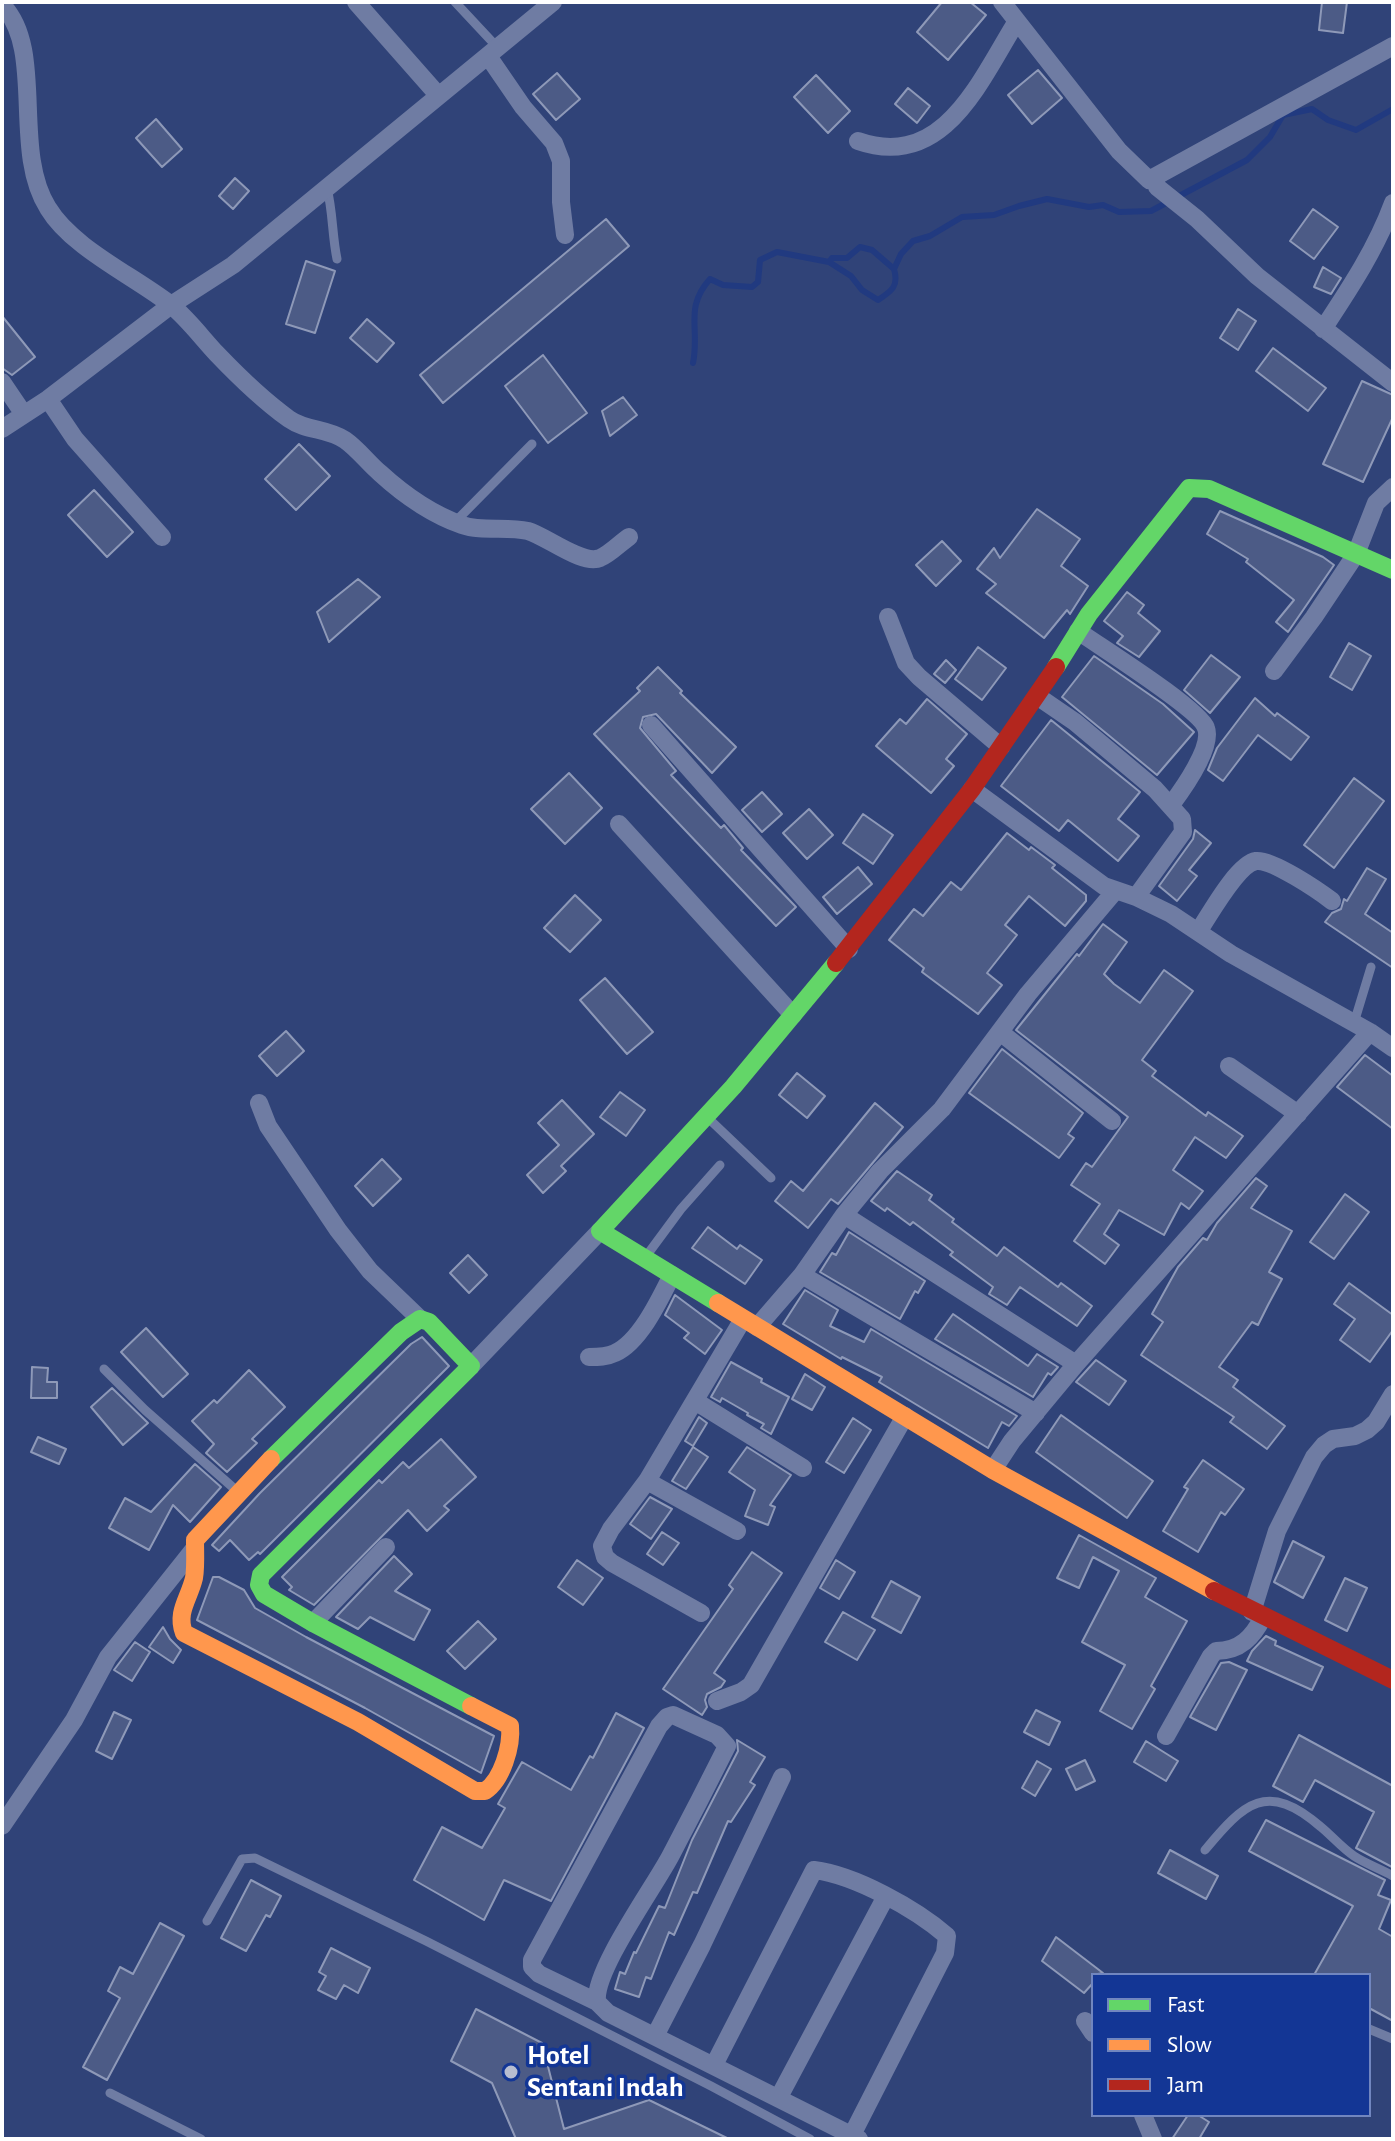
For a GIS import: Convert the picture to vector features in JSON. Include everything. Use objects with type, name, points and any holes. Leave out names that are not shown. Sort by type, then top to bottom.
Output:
[{"type":"street","points":[[356,2],[438,95]]},
{"type":"street","points":[[2,429],[48,399],[171,305],[233,265],[553,2]]},
{"type":"street","points":[[1002,2],[1119,151],[1149,180],[1393,46]]},
{"type":"street","points":[[2,5],[18,26],[26,77],[30,153],[35,184],[45,205],[69,232],[171,305],[226,363],[290,420],[307,429],[333,433],[347,441],[383,477],[430,512],[465,526],[526,531],[548,538],[582,558],[592,560],[600,559],[629,537]]},
{"type":"street","points":[[858,141],[873,146],[896,147],[932,136],[961,110],[1017,21]]},
{"type":"street","points":[[493,52],[523,107],[554,143],[561,161],[565,235]]},
{"type":"street","points":[[1157,187],[1197,219],[1257,276],[1393,383]]},
{"type":"street","points":[[1323,329],[1364,266],[1380,237],[1393,203]]},
{"type":"street","points":[[2,382],[23,413]]},
{"type":"street","points":[[48,399],[75,439],[162,537]]},
{"type":"street","points":[[1274,671],[1356,554],[1376,503],[1393,487]]},
{"type":"street","points":[[420,1319],[401,1332],[238,1492],[195,1540],[194,1578],[180,1622],[184,1633],[358,1722],[475,1791],[482,1792],[491,1787],[511,1744],[513,1730],[510,1726],[264,1594],[260,1589],[261,1575],[471,1366],[600,1231],[706,1116],[793,1015],[849,949],[972,789],[1078,631],[1189,488],[1209,489],[1393,570]]},
{"type":"street","points":[[888,617],[906,663],[1001,747]]},
{"type":"street","points":[[1078,631],[1185,706],[1207,729],[1206,741],[1190,780],[1171,805]]},
{"type":"street","points":[[1037,696],[1075,722],[1171,805],[1182,819],[1183,832],[1136,897]]},
{"type":"street","points":[[651,725],[849,949]]},
{"type":"street","points":[[972,789],[1096,881],[1171,914],[1266,975],[1370,1032],[1393,1048]]},
{"type":"street","points":[[619,824],[793,1015]]},
{"type":"street","points":[[1198,932],[1241,870],[1254,861],[1265,862],[1289,874],[1332,901]]},
{"type":"street","points":[[701,1613],[612,1563],[602,1551],[604,1540],[647,1481],[695,1401],[750,1323],[802,1275],[844,1215],[896,1153],[942,1109],[1000,1032],[1115,891]]},
{"type":"street","points":[[1000,1032],[1112,1121]]},
{"type":"street","points":[[993,1470],[1012,1441],[1076,1364],[1370,1032]]},
{"type":"street","points":[[1229,1066],[1298,1114]]},
{"type":"street","points":[[259,1103],[268,1126],[338,1230],[370,1271],[420,1319],[429,1322],[471,1366]]},
{"type":"street","points":[[844,1215],[1076,1364]]},
{"type":"street","points":[[600,1231],[993,1470],[1258,1614],[1393,1680]]},
{"type":"street","points":[[589,1357],[609,1356],[630,1344],[672,1275]]},
{"type":"street","points":[[802,1275],[1036,1413]]},
{"type":"street","points":[[1166,1736],[1211,1656],[1216,1651],[1249,1641],[1277,1531],[1314,1457],[1333,1439],[1355,1436],[1367,1430],[1376,1422],[1393,1394]]},
{"type":"street","points":[[695,1401],[803,1468]]},
{"type":"street","points":[[717,1701],[751,1685],[905,1416]]},
{"type":"street","points":[[647,1481],[737,1531]]},
{"type":"street","points":[[313,1623],[386,1547]]},
{"type":"street","points":[[2,1826],[62,1739],[92,1691],[108,1657],[194,1549]]},
{"type":"street","points":[[597,2002],[597,1993],[613,1954],[670,1858],[727,1746],[717,1735],[673,1715],[659,1726],[532,1960],[532,1967],[539,1974],[597,2002],[608,2013],[855,2137],[945,1953],[947,1936],[885,1898],[833,1873],[814,1870],[714,2065]]},
{"type":"street","points":[[655,2036],[782,1777]]},
{"type":"street","points":[[779,2097],[885,1898]]},
{"type":"street","points":[[1144,2117],[1153,2139]]},
{"type":"lane","points":[[455,2],[493,52]]},
{"type":"lane","points":[[327,188],[337,259]]},
{"type":"lane","points":[[455,522],[532,444]]},
{"type":"lane","points":[[1354,1023],[1371,967]]},
{"type":"lane","points":[[706,1116],[771,1178]]},
{"type":"lane","points":[[645,1258],[681,1209],[720,1165]]},
{"type":"lane","points":[[104,1369],[145,1410],[238,1492]]},
{"type":"lane","points":[[1205,1850],[1242,1811],[1271,1800],[1305,1813],[1353,1855],[1393,1876]]},
{"type":"lane","points":[[207,1921],[242,1859],[255,1858],[426,1941],[810,2139]]},
{"type":"lane","points":[[1371,2030],[1393,2039]]},
{"type":"lane","points":[[110,2093],[201,2139]]},
{"type":"building","points":[[942,2],[970,2],[986,15],[948,60],[917,32]]},
{"type":"building","points":[[1322,2],[1347,2],[1343,33],[1319,30]]},
{"type":"building","points":[[1038,70],[1062,98],[1032,124],[1008,95]]},
{"type":"building","points":[[557,73],[580,99],[556,120],[533,94]]},
{"type":"building","points":[[816,75],[850,111],[828,133],[794,97]]},
{"type":"building","points":[[908,88],[930,106],[917,123],[895,104]]},
{"type":"building","points":[[156,119],[182,149],[162,167],[136,138]]},
{"type":"building","points":[[235,178],[249,191],[233,209],[219,196]]},
{"type":"building","points":[[1313,209],[1338,227],[1314,259],[1290,241]]},
{"type":"building","points":[[606,219],[629,246],[443,403],[420,375]]},
{"type":"building","points":[[306,261],[335,271],[315,333],[286,324]]},
{"type":"building","points":[[1323,267],[1341,278],[1331,294],[1314,287]]},
{"type":"building","points":[[1238,309],[1256,321],[1238,350],[1220,338]]},
{"type":"building","points":[[2,316],[35,357],[12,375],[2,368]]},
{"type":"building","points":[[367,319],[394,343],[377,362],[350,338]]},
{"type":"building","points":[[1273,348],[1326,388],[1308,411],[1256,371]]},
{"type":"building","points":[[543,355],[587,413],[548,443],[505,386]]},
{"type":"building","points":[[1362,381],[1393,395],[1393,417],[1363,482],[1323,464]]},
{"type":"building","points":[[623,397],[637,415],[610,436],[602,411]]},
{"type":"building","points":[[299,444],[330,476],[296,510],[265,479]]},
{"type":"building","points":[[94,490],[133,532],[107,557],[68,515]]},
{"type":"building","points":[[1037,509],[1080,539],[1061,566],[1088,586],[1070,614],[1067,610],[1044,638],[986,593],[996,584],[977,569],[994,548],[1000,558]]},
{"type":"building","points":[[1220,511],[1323,557],[1334,565],[1288,632],[1276,622],[1294,600],[1246,562],[1248,559],[1207,534]]},
{"type":"building","points":[[942,541],[961,561],[936,586],[916,565]]},
{"type":"building","points":[[358,579],[380,597],[329,642],[317,612]]},
{"type":"building","points":[[1127,592],[1144,605],[1138,613],[1160,631],[1139,657],[1117,643],[1123,636],[1104,621]]},
{"type":"building","points":[[1349,643],[1371,656],[1352,690],[1330,677]]},
{"type":"building","points":[[978,647],[1006,668],[982,700],[955,679]]},
{"type":"building","points":[[1211,655],[1240,677],[1210,713],[1184,690]]},
{"type":"building","points":[[1094,656],[1163,704],[1194,732],[1157,775],[1062,697]]},
{"type":"building","points":[[946,660],[956,670],[945,683],[934,674]]},
{"type":"building","points":[[658,667],[736,747],[712,773],[656,714],[643,717],[640,728],[676,771],[671,775],[721,828],[724,825],[743,848],[741,850],[796,907],[776,926],[594,734],[640,691],[637,688]]},
{"type":"building","points":[[1255,698],[1275,716],[1277,713],[1309,737],[1291,760],[1258,735],[1223,781],[1208,770],[1217,748]]},
{"type":"building","points":[[927,699],[967,734],[946,759],[954,766],[931,793],[876,746],[900,719],[906,724]]},
{"type":"building","points":[[1051,720],[1140,792],[1118,819],[1139,836],[1118,861],[1068,820],[1059,831],[1001,786]]},
{"type":"building","points":[[569,773],[602,808],[565,844],[531,809]]},
{"type":"building","points":[[1354,778],[1384,801],[1334,868],[1304,845]]},
{"type":"building","points":[[762,792],[782,814],[762,832],[742,810]]},
{"type":"building","points":[[809,809],[833,835],[807,859],[783,833]]},
{"type":"building","points":[[863,814],[893,835],[873,864],[843,843]]},
{"type":"building","points":[[1195,830],[1211,843],[1189,870],[1197,876],[1177,901],[1159,886],[1193,839]]},
{"type":"building","points":[[1007,833],[1055,865],[1052,868],[1086,895],[1086,901],[1065,926],[1029,896],[1005,925],[1017,935],[987,973],[1002,985],[978,1014],[922,972],[924,968],[889,940],[914,909],[923,916],[951,882],[961,890]]},
{"type":"building","points":[[858,867],[872,884],[837,914],[823,897]]},
{"type":"building","points":[[1367,868],[1386,879],[1365,914],[1393,933],[1393,968],[1325,922],[1332,913],[1341,909],[1344,899],[1347,901]]},
{"type":"building","points":[[575,895],[601,920],[570,952],[544,928]]},
{"type":"building","points":[[1103,924],[1127,942],[1104,974],[1114,984],[1140,1003],[1164,970],[1193,991],[1142,1060],[1156,1071],[1152,1076],[1206,1116],[1208,1112],[1243,1136],[1226,1158],[1195,1137],[1173,1170],[1203,1191],[1189,1209],[1181,1203],[1164,1235],[1119,1210],[1104,1234],[1119,1245],[1105,1264],[1074,1241],[1100,1204],[1071,1185],[1086,1163],[1092,1167],[1128,1117],[1016,1030]]},
{"type":"building","points":[[605,978],[653,1032],[627,1054],[580,1000]]},
{"type":"building","points":[[286,1031],[304,1051],[277,1076],[259,1056]]},
{"type":"building","points":[[1002,1049],[1083,1113],[1068,1134],[1074,1138],[1059,1158],[969,1093]]},
{"type":"building","points":[[1365,1055],[1393,1076],[1393,1129],[1337,1087]]},
{"type":"building","points":[[797,1073],[825,1096],[807,1118],[779,1095]]},
{"type":"building","points":[[620,1092],[645,1110],[626,1136],[600,1117]]},
{"type":"building","points":[[562,1100],[594,1134],[561,1166],[566,1171],[543,1193],[527,1175],[559,1145],[538,1123]]},
{"type":"building","points":[[875,1103],[903,1127],[838,1204],[831,1199],[808,1228],[775,1201],[791,1181],[803,1191]]},
{"type":"building","points":[[382,1159],[401,1179],[373,1206],[355,1186]]},
{"type":"building","points":[[897,1171],[932,1195],[929,1200],[954,1219],[952,1222],[997,1256],[1004,1247],[1058,1287],[1061,1283],[1092,1306],[1077,1326],[1020,1287],[1007,1305],[989,1294],[993,1287],[950,1255],[953,1252],[913,1222],[910,1225],[887,1208],[885,1211],[871,1201]]},
{"type":"building","points":[[1256,1178],[1267,1186],[1251,1208],[1292,1231],[1269,1272],[1282,1279],[1258,1325],[1252,1322],[1219,1367],[1238,1380],[1233,1387],[1285,1426],[1267,1449],[1230,1422],[1234,1417],[1141,1355],[1163,1322],[1152,1314],[1178,1267],[1203,1238],[1207,1240],[1217,1223]]},
{"type":"building","points":[[1345,1194],[1369,1212],[1334,1259],[1310,1242]]},
{"type":"building","points":[[708,1227],[737,1249],[740,1245],[762,1260],[745,1284],[692,1248]]},
{"type":"building","points":[[849,1232],[925,1281],[918,1293],[915,1291],[900,1319],[820,1272],[832,1253],[836,1255]]},
{"type":"building","points":[[468,1255],[487,1275],[469,1293],[450,1273]]},
{"type":"building","points":[[1349,1283],[1393,1315],[1393,1330],[1370,1362],[1340,1340],[1355,1319],[1334,1304]]},
{"type":"building","points":[[805,1290],[838,1310],[830,1326],[864,1342],[871,1329],[1017,1416],[1009,1426],[1002,1422],[988,1448],[879,1382],[882,1377],[841,1359],[783,1324]]},
{"type":"building","points":[[675,1295],[722,1330],[705,1354],[684,1338],[689,1333],[665,1315]]},
{"type":"building","points":[[953,1314],[1028,1366],[1037,1354],[1058,1367],[1051,1375],[1048,1373],[1033,1397],[935,1339]]},
{"type":"building","points":[[146,1328],[188,1374],[163,1397],[121,1352]]},
{"type":"building","points":[[422,1337],[449,1366],[260,1554],[258,1552],[249,1560],[230,1540],[219,1551],[212,1545],[260,1493],[411,1344]]},
{"type":"building","points":[[1096,1360],[1126,1381],[1109,1405],[1076,1382]]},
{"type":"building","points":[[731,1362],[789,1397],[771,1434],[761,1428],[764,1424],[748,1413],[722,1398],[720,1402],[711,1397]]},
{"type":"building","points":[[32,1367],[48,1368],[47,1382],[57,1382],[57,1398],[31,1398]]},
{"type":"building","points":[[249,1370],[285,1407],[252,1439],[257,1443],[227,1472],[206,1453],[214,1444],[192,1421],[214,1400],[217,1403]]},
{"type":"building","points":[[805,1374],[825,1387],[812,1410],[792,1399]]},
{"type":"building","points":[[112,1388],[148,1423],[123,1445],[91,1407]]},
{"type":"building","points":[[1061,1415],[1153,1481],[1127,1518],[1036,1452]]},
{"type":"building","points":[[699,1417],[707,1423],[693,1446],[685,1441]]},
{"type":"building","points":[[853,1418],[871,1430],[844,1473],[826,1462]]},
{"type":"building","points":[[38,1437],[66,1449],[59,1464],[31,1452]]},
{"type":"building","points":[[441,1439],[476,1477],[444,1506],[449,1510],[427,1531],[408,1510],[314,1605],[289,1590],[292,1587],[282,1577],[379,1480],[382,1483],[403,1462],[409,1468]]},
{"type":"building","points":[[693,1447],[708,1457],[686,1489],[672,1481]]},
{"type":"building","points":[[747,1447],[791,1475],[770,1505],[775,1507],[768,1525],[745,1516],[755,1490],[729,1472]]},
{"type":"building","points":[[1203,1460],[1244,1489],[1225,1515],[1221,1512],[1198,1552],[1163,1531],[1188,1489],[1184,1487]]},
{"type":"building","points":[[195,1464],[221,1487],[190,1522],[173,1505],[149,1550],[109,1528],[125,1498],[151,1512]]},
{"type":"building","points":[[650,1497],[672,1509],[651,1539],[630,1524]]},
{"type":"building","points":[[662,1532],[679,1543],[663,1565],[647,1554]]},
{"type":"building","points":[[1079,1535],[1156,1578],[1145,1597],[1187,1621],[1151,1686],[1155,1689],[1132,1729],[1100,1711],[1125,1665],[1082,1642],[1119,1571],[1093,1557],[1079,1588],[1057,1578]]},
{"type":"building","points":[[1293,1541],[1324,1557],[1303,1598],[1274,1582]]},
{"type":"building","points":[[752,1552],[782,1573],[714,1673],[725,1681],[721,1687],[707,1694],[707,1707],[702,1715],[663,1689],[733,1589],[729,1585]]},
{"type":"building","points":[[394,1556],[412,1574],[395,1591],[430,1610],[414,1640],[370,1617],[358,1629],[336,1617]]},
{"type":"building","points":[[577,1560],[603,1578],[583,1605],[558,1587]]},
{"type":"building","points":[[836,1560],[855,1572],[839,1599],[820,1588]]},
{"type":"building","points":[[213,1577],[244,1590],[255,1608],[306,1637],[494,1736],[481,1773],[197,1620]]},
{"type":"building","points":[[1345,1578],[1367,1588],[1347,1631],[1325,1620]]},
{"type":"building","points":[[891,1581],[920,1597],[901,1633],[872,1617]]},
{"type":"building","points":[[843,1612],[875,1630],[857,1660],[825,1642]]},
{"type":"building","points":[[478,1621],[496,1639],[465,1669],[447,1651]]},
{"type":"building","points":[[163,1627],[181,1650],[173,1663],[149,1647]]},
{"type":"building","points":[[1266,1636],[1276,1641],[1275,1645],[1323,1667],[1312,1690],[1247,1661]]},
{"type":"building","points":[[135,1642],[150,1652],[132,1681],[114,1670]]},
{"type":"building","points":[[1229,1662],[1247,1670],[1216,1730],[1190,1717],[1221,1663]]},
{"type":"building","points":[[1036,1710],[1060,1722],[1049,1745],[1024,1732]]},
{"type":"building","points":[[114,1712],[131,1720],[112,1759],[96,1751]]},
{"type":"building","points":[[616,1713],[644,1728],[551,1901],[504,1880],[484,1920],[414,1880],[442,1827],[482,1848],[505,1808],[498,1804],[522,1762],[571,1790],[590,1756],[593,1758]]},
{"type":"building","points":[[1299,1735],[1393,1786],[1392,1867],[1356,1848],[1374,1812],[1315,1780],[1303,1802],[1273,1786]]},
{"type":"building","points":[[737,1740],[765,1757],[750,1782],[755,1785],[731,1822],[728,1821],[697,1893],[693,1892],[674,1935],[669,1932],[651,1979],[646,1977],[639,1997],[615,1989],[620,1972],[625,1974],[659,1906],[665,1908],[692,1840],[738,1751]]},
{"type":"building","points":[[1146,1741],[1178,1761],[1166,1781],[1134,1762]]},
{"type":"building","points":[[1085,1760],[1095,1781],[1076,1790],[1066,1769]]},
{"type":"building","points":[[1037,1761],[1051,1769],[1035,1796],[1022,1788]]},
{"type":"building","points":[[1266,1820],[1385,1880],[1378,1895],[1391,1900],[1379,1929],[1393,1937],[1393,2021],[1371,2009],[1371,1973],[1315,1973],[1353,1906],[1249,1851]]},
{"type":"building","points":[[1170,1850],[1218,1876],[1206,1899],[1158,1873]]},
{"type":"building","points":[[251,1880],[281,1896],[270,1917],[266,1915],[246,1951],[221,1938]]},
{"type":"building","points":[[160,1923],[184,1936],[107,2080],[83,2067],[120,1998],[108,1991],[120,1967],[133,1974]]},
{"type":"building","points":[[1056,1937],[1103,1973],[1091,1973],[1091,1985],[1084,1993],[1042,1961]]},
{"type":"building","points":[[331,1948],[370,1968],[358,1993],[344,1985],[336,1999],[318,1990],[326,1976],[319,1972]]},
{"type":"building","name":"Hotel Sentani Indah","points":[[476,2009],[542,2043],[564,2129],[649,2100],[729,2139],[516,2139],[492,2083],[451,2061]]},
{"type":"building","points":[[1187,2117],[1201,2117],[1209,2122],[1199,2139],[1172,2139]]},
{"type":"waterway","points":[[693,363],[697,299],[710,279],[723,285],[752,287],[758,282],[760,260],[777,252],[829,262],[851,276],[862,290],[878,300],[893,288],[896,280],[894,269],[901,254],[913,241],[930,236],[962,217],[994,215],[1047,199],[1089,207],[1103,205],[1119,212],[1151,211],[1247,160],[1270,137],[1283,115],[1312,109],[1328,120],[1356,130],[1393,109]]},
{"type":"waterway","points":[[829,262],[832,258],[847,258],[860,247],[872,250],[894,269]]},
{"type":"traffic: fast","points":[[1056,667],[1089,614],[1189,488],[1209,489],[1393,570]]},
{"type":"traffic: fast","points":[[718,1303],[600,1231],[733,1087],[836,963]]},
{"type":"traffic: fast","points":[[420,1319],[429,1322],[471,1366],[261,1575],[259,1585],[264,1594],[313,1623],[471,1706]]},
{"type":"traffic: fast","points":[[271,1459],[401,1332],[420,1319]]},
{"type":"traffic: slow","points":[[718,1303],[993,1470],[1214,1591]]},
{"type":"traffic: slow","points":[[271,1459],[195,1540],[194,1578],[181,1618],[184,1633],[358,1722],[475,1791],[485,1791],[505,1762],[510,1726],[471,1706]]},
{"type":"traffic: jam","points":[[836,963],[972,789],[1056,667]]},
{"type":"traffic: jam","points":[[1214,1591],[1393,1680]]},
{"type":"place","name":"Hotel Sentani Indah","points":[[511,2072]]}]
